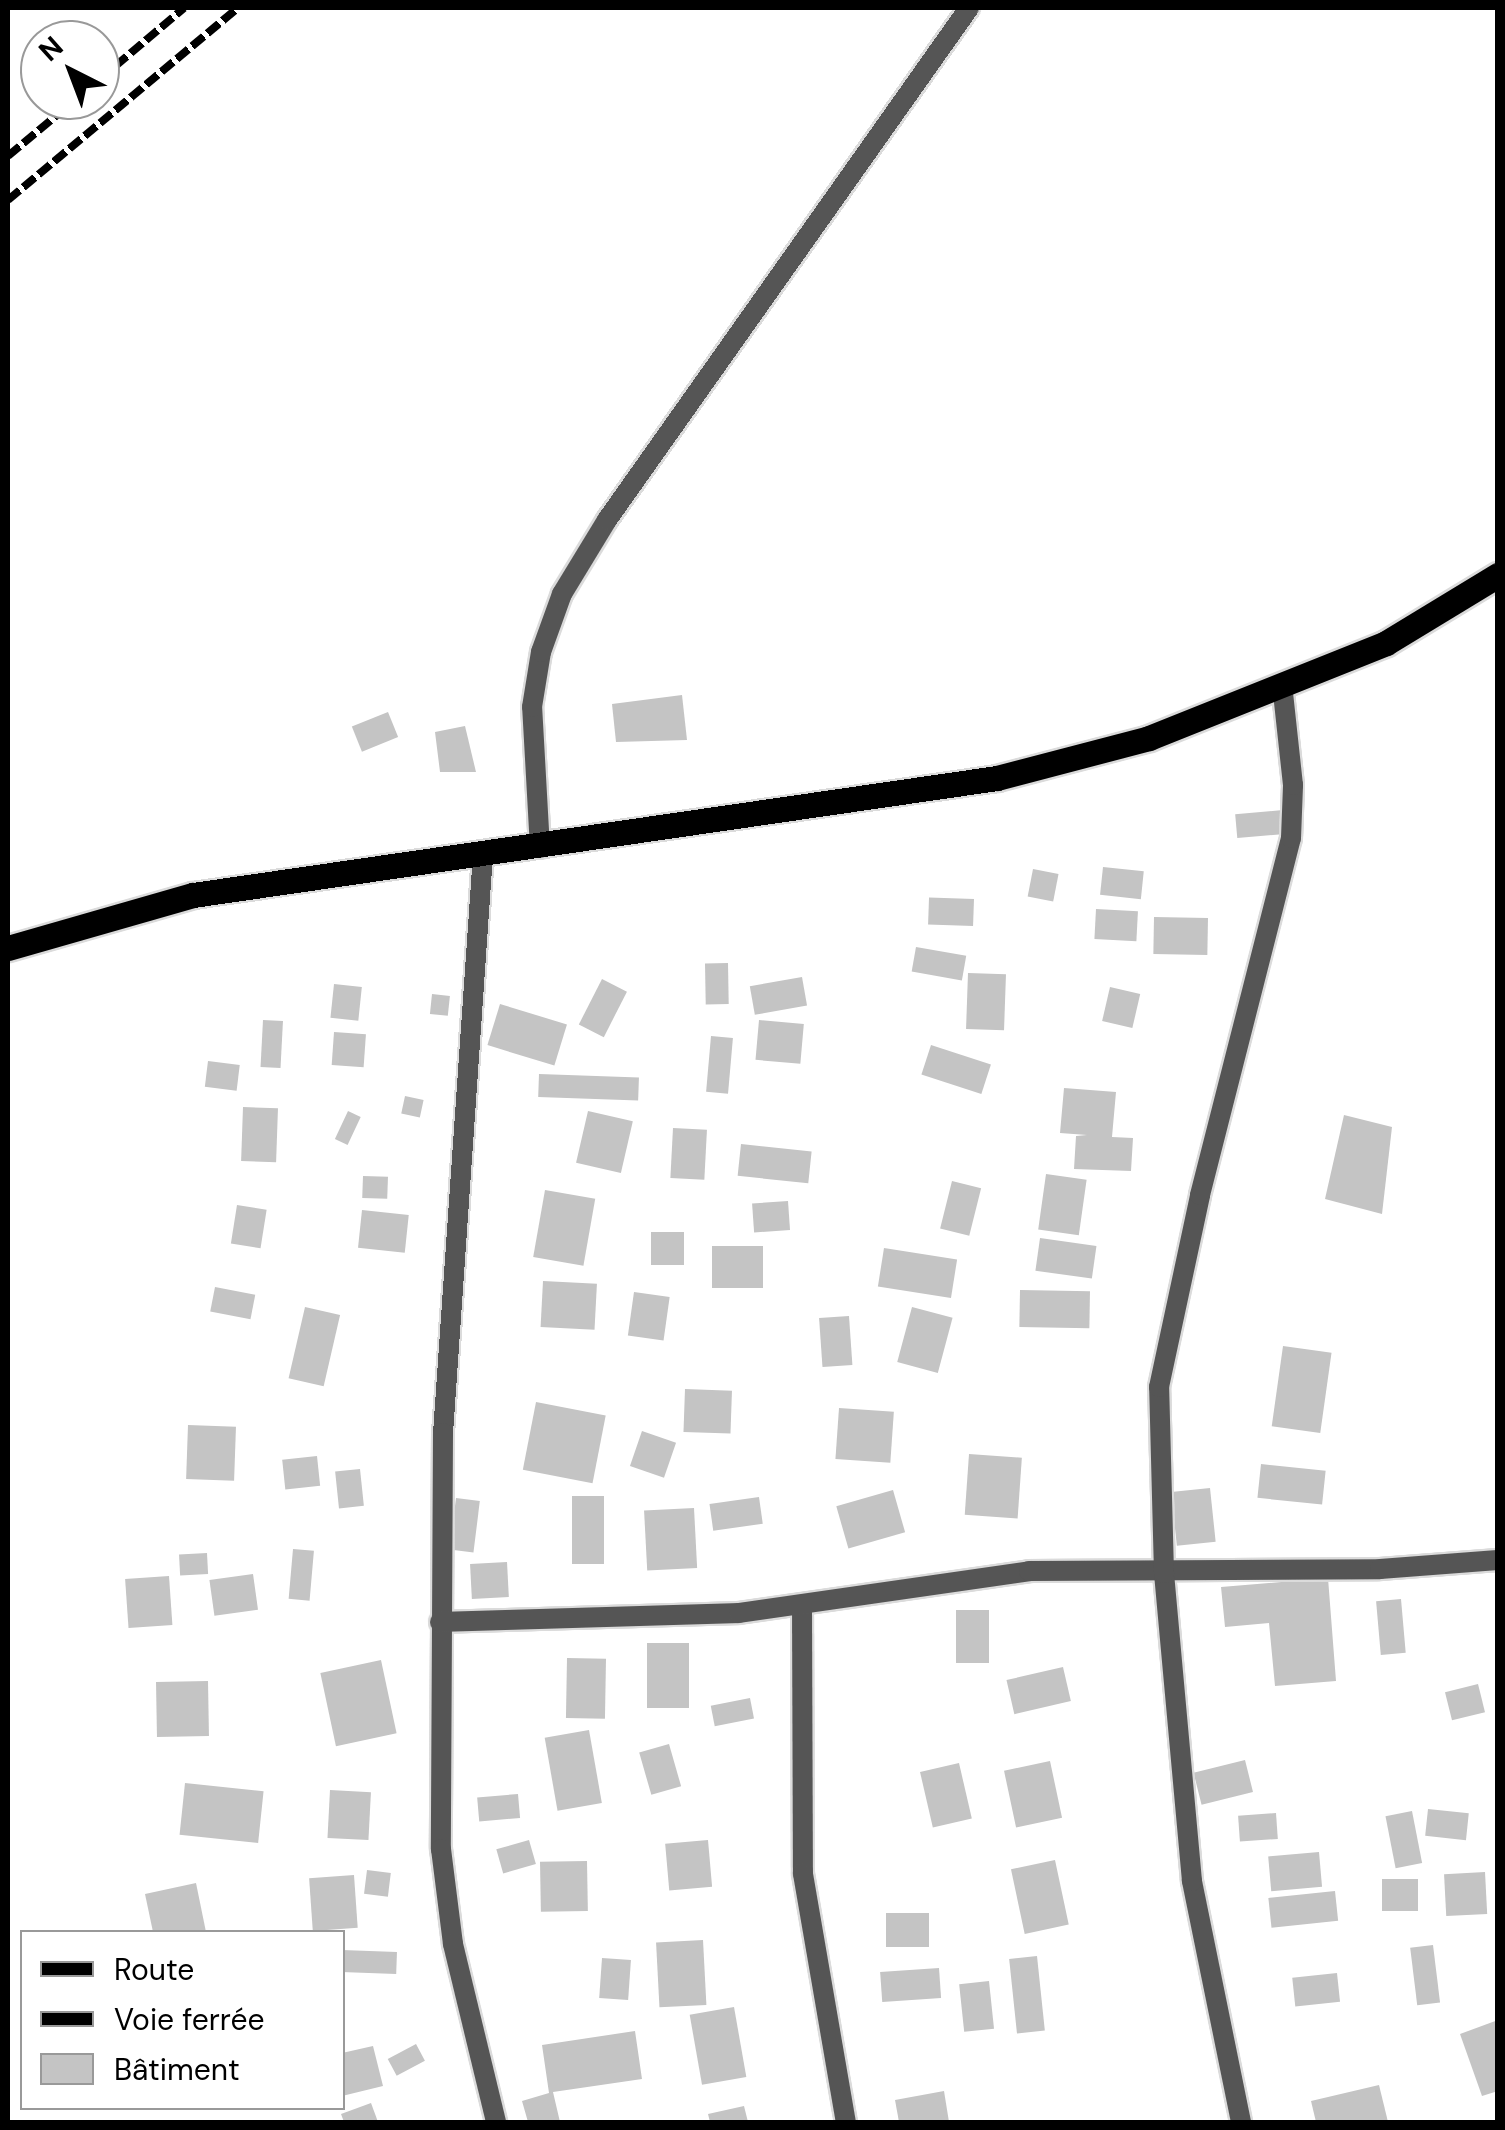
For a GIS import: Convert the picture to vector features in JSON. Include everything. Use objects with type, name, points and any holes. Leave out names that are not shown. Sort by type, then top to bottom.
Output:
[{"type":"main road","points":[[8,948],[192,895],[540,848],[997,778],[1149,738],[1386,643],[1498,575]]},
{"type":"street","points":[[540,848],[532,706],[541,652],[562,594],[607,520],[970,8]]},
{"type":"street","points":[[1241,2122],[1192,1880],[1164,1573],[1159,1387],[1200,1195],[1291,838],[1293,786],[1282,684]]},
{"type":"street","points":[[482,854],[443,1434],[441,1849],[453,1944],[496,2122]]},
{"type":"street","points":[[440,1622],[802,1606],[1028,1571],[1164,1573],[1498,1560]]},
{"type":"street","points":[[802,1606],[804,1874],[846,2122]]},
{"type":"building","points":[[682,695],[687,740],[616,742],[612,704]]},
{"type":"building","points":[[388,712],[398,737],[362,752],[352,727]]},
{"type":"building","points":[[465,726],[476,772],[440,772],[435,732]]},
{"type":"building","points":[[1283,810],[1285,834],[1237,838],[1235,814]]},
{"type":"building","points":[[1103,867],[1144,871],[1141,899],[1100,895]]},
{"type":"building","points":[[1033,869],[1059,874],[1053,901],[1028,896]]},
{"type":"building","points":[[929,897],[974,899],[973,926],[928,924]]},
{"type":"building","points":[[1096,909],[1138,911],[1136,941],[1094,939]]},
{"type":"building","points":[[1154,917],[1208,918],[1207,955],[1153,954]]},
{"type":"building","points":[[916,947],[966,956],[962,980],[912,972]]},
{"type":"building","points":[[705,963],[728,963],[729,1004],[706,1004]]},
{"type":"building","points":[[968,973],[1006,974],[1004,1030],[966,1029]]},
{"type":"building","points":[[802,977],[807,1006],[755,1015],[750,986]]},
{"type":"building","points":[[602,979],[627,992],[604,1037],[579,1024]]},
{"type":"building","points":[[334,984],[362,987],[358,1021],[330,1018]]},
{"type":"building","points":[[1110,987],[1140,994],[1132,1028],[1102,1021]]},
{"type":"building","points":[[432,994],[450,996],[448,1016],[430,1014]]},
{"type":"building","points":[[500,1004],[567,1024],[554,1066],[487,1045]]},
{"type":"building","points":[[263,1020],[283,1021],[281,1068],[261,1067]]},
{"type":"building","points":[[759,1020],[804,1024],[800,1064],[756,1060]]},
{"type":"building","points":[[334,1032],[366,1034],[364,1067],[332,1065]]},
{"type":"building","points":[[711,1036],[733,1038],[728,1094],[706,1092]]},
{"type":"building","points":[[931,1045],[991,1064],[981,1094],[921,1074]]},
{"type":"building","points":[[208,1061],[240,1065],[237,1091],[205,1087]]},
{"type":"building","points":[[539,1074],[639,1077],[638,1100],[538,1097]]},
{"type":"building","points":[[1064,1088],[1116,1092],[1112,1137],[1133,1138],[1131,1171],[1074,1169],[1076,1136],[1087,1135],[1060,1133]]},
{"type":"building","points":[[405,1096],[424,1100],[420,1118],[401,1114]]},
{"type":"building","points":[[243,1107],[278,1108],[276,1162],[241,1161]]},
{"type":"building","points":[[348,1111],[361,1117],[348,1145],[335,1139]]},
{"type":"building","points":[[588,1111],[633,1121],[621,1173],[576,1163]]},
{"type":"building","points":[[1344,1115],[1392,1127],[1382,1214],[1325,1199]]},
{"type":"building","points":[[673,1128],[707,1130],[704,1180],[670,1178]]},
{"type":"building","points":[[741,1144],[812,1151],[808,1183],[738,1176]]},
{"type":"building","points":[[1046,1174],[1087,1180],[1079,1235],[1038,1229]]},
{"type":"building","points":[[363,1176],[388,1177],[387,1199],[362,1198]]},
{"type":"building","points":[[952,1181],[981,1188],[969,1236],[940,1229]]},
{"type":"building","points":[[545,1190],[595,1199],[583,1266],[533,1257]]},
{"type":"building","points":[[788,1201],[790,1230],[754,1232],[752,1204]]},
{"type":"building","points":[[237,1205],[267,1210],[261,1248],[231,1244]]},
{"type":"building","points":[[362,1210],[409,1215],[405,1253],[358,1248]]},
{"type":"building","points":[[651,1232],[684,1232],[684,1265],[651,1265]]},
{"type":"building","points":[[1040,1238],[1096,1246],[1092,1279],[1035,1271]]},
{"type":"building","points":[[712,1246],[763,1246],[763,1288],[712,1288]]},
{"type":"building","points":[[884,1248],[957,1260],[951,1298],[878,1287]]},
{"type":"building","points":[[543,1281],[597,1284],[595,1330],[541,1327]]},
{"type":"building","points":[[215,1287],[255,1295],[250,1319],[210,1312]]},
{"type":"building","points":[[1020,1290],[1090,1291],[1089,1328],[1019,1327]]},
{"type":"building","points":[[634,1292],[670,1297],[664,1341],[628,1336]]},
{"type":"building","points":[[305,1307],[340,1315],[324,1386],[289,1378]]},
{"type":"building","points":[[912,1307],[953,1318],[938,1373],[897,1362]]},
{"type":"building","points":[[849,1316],[852,1365],[822,1367],[819,1318]]},
{"type":"building","points":[[1283,1346],[1332,1353],[1320,1433],[1272,1426]]},
{"type":"building","points":[[685,1389],[732,1391],[730,1434],[683,1432]]},
{"type":"building","points":[[536,1402],[606,1416],[593,1483],[523,1470]]},
{"type":"building","points":[[839,1408],[894,1412],[890,1463],[835,1459]]},
{"type":"building","points":[[188,1425],[236,1427],[234,1481],[186,1479]]},
{"type":"building","points":[[642,1431],[676,1443],[664,1478],[630,1466]]},
{"type":"building","points":[[969,1454],[1022,1458],[1018,1519],[965,1515]]},
{"type":"building","points":[[317,1456],[320,1486],[285,1489],[282,1460]]},
{"type":"building","points":[[1261,1464],[1326,1471],[1322,1505],[1257,1498]]},
{"type":"building","points":[[360,1469],[364,1506],[339,1508],[335,1472]]},
{"type":"building","points":[[1210,1488],[1216,1542],[1177,1546],[1171,1492]]},
{"type":"building","points":[[893,1490],[905,1532],[848,1549],[836,1506]]},
{"type":"building","points":[[572,1496],[604,1496],[604,1564],[572,1564]]},
{"type":"building","points":[[759,1497],[763,1524],[713,1531],[709,1504]]},
{"type":"building","points":[[456,1498],[480,1501],[473,1553],[450,1550]]},
{"type":"building","points":[[694,1508],[697,1568],[647,1571],[644,1511]]},
{"type":"building","points":[[293,1549],[314,1551],[310,1601],[289,1599]]},
{"type":"building","points":[[207,1553],[208,1574],[180,1575],[179,1554]]},
{"type":"building","points":[[507,1562],[509,1597],[472,1599],[470,1564]]},
{"type":"building","points":[[253,1574],[258,1610],[214,1616],[209,1580]]},
{"type":"building","points":[[169,1576],[172,1625],[129,1628],[125,1579]]},
{"type":"building","points":[[1328,1578],[1336,1681],[1275,1686],[1269,1623],[1225,1627],[1221,1587]]},
{"type":"building","points":[[1401,1599],[1406,1653],[1381,1655],[1376,1601]]},
{"type":"building","points":[[956,1610],[989,1610],[989,1663],[956,1663]]},
{"type":"building","points":[[647,1643],[689,1643],[689,1708],[647,1708]]},
{"type":"building","points":[[567,1658],[606,1659],[605,1719],[566,1718]]},
{"type":"building","points":[[381,1660],[397,1733],[336,1746],[320,1673]]},
{"type":"building","points":[[1063,1667],[1071,1701],[1014,1714],[1006,1680]]},
{"type":"building","points":[[208,1681],[209,1736],[157,1737],[156,1682]]},
{"type":"building","points":[[1478,1684],[1485,1712],[1452,1720],[1445,1692]]},
{"type":"building","points":[[750,1698],[754,1719],[715,1726],[711,1706]]},
{"type":"building","points":[[589,1730],[602,1803],[558,1811],[545,1738]]},
{"type":"building","points":[[669,1744],[681,1786],[651,1795],[639,1753]]},
{"type":"building","points":[[1245,1760],[1253,1792],[1202,1805],[1194,1773]]},
{"type":"building","points":[[1050,1761],[1062,1818],[1016,1828],[1004,1771]]},
{"type":"building","points":[[959,1763],[972,1819],[933,1828],[920,1772]]},
{"type":"building","points":[[185,1783],[264,1791],[258,1843],[180,1835]]},
{"type":"building","points":[[330,1790],[371,1792],[368,1840],[327,1838]]},
{"type":"building","points":[[518,1794],[520,1818],[479,1821],[477,1798]]},
{"type":"building","points":[[1428,1809],[1469,1813],[1466,1840],[1425,1836]]},
{"type":"building","points":[[1412,1811],[1422,1863],[1396,1868],[1385,1816]]},
{"type":"building","points":[[1276,1813],[1278,1839],[1240,1842],[1238,1816]]},
{"type":"building","points":[[529,1840],[536,1864],[503,1873],[496,1849]]},
{"type":"building","points":[[708,1840],[712,1887],[669,1891],[665,1844]]},
{"type":"building","points":[[1319,1852],[1322,1887],[1271,1891],[1268,1856]]},
{"type":"building","points":[[1055,1860],[1069,1925],[1025,1934],[1011,1869]]},
{"type":"building","points":[[587,1861],[588,1911],[541,1912],[540,1862]]},
{"type":"building","points":[[367,1870],[391,1873],[388,1897],[364,1894]]},
{"type":"building","points":[[1485,1872],[1487,1914],[1446,1916],[1444,1874]]},
{"type":"building","points":[[354,1875],[358,1928],[313,1930],[309,1878]]},
{"type":"building","points":[[1382,1879],[1418,1879],[1418,1911],[1382,1911]]},
{"type":"building","points":[[196,1883],[206,1930],[153,1930],[145,1894]]},
{"type":"building","points":[[1335,1891],[1338,1921],[1272,1928],[1268,1898]]},
{"type":"building","points":[[886,1913],[929,1913],[929,1947],[886,1947]]},
{"type":"building","points":[[703,1940],[706,2005],[659,2007],[656,1942]]},
{"type":"building","points":[[1433,1945],[1440,2003],[1417,2005],[1410,1948]]},
{"type":"building","points":[[345,1950],[397,1952],[396,1974],[345,1972]]},
{"type":"building","points":[[1037,1956],[1045,2031],[1017,2034],[1009,1959]]},
{"type":"building","points":[[602,1958],[631,1960],[628,2000],[599,1998]]},
{"type":"building","points":[[939,1968],[941,1998],[882,2002],[880,1972]]},
{"type":"building","points":[[1337,1973],[1340,2002],[1295,2007],[1292,1978]]},
{"type":"building","points":[[989,1981],[994,2029],[964,2032],[959,1984]]},
{"type":"building","points":[[734,2007],[746,2077],[702,2085],[690,2015]]},
{"type":"building","points":[[1498,2020],[1498,2091],[1482,2096],[1460,2034]]},
{"type":"building","points":[[635,2031],[642,2079],[553,2092],[560,2122],[528,2122],[522,2101],[549,2093],[542,2045]]},
{"type":"building","points":[[416,2044],[425,2061],[397,2076],[388,2059]]},
{"type":"building","points":[[373,2046],[383,2086],[345,2095],[345,2052]]},
{"type":"building","points":[[1379,2085],[1388,2122],[1316,2122],[1311,2101]]},
{"type":"building","points":[[944,2091],[949,2122],[899,2122],[895,2100]]},
{"type":"building","points":[[371,2103],[378,2122],[344,2122],[341,2114]]},
{"type":"building","points":[[744,2106],[748,2122],[710,2122],[708,2114]]},
{"type":"railway","points":[[120,62],[184,8]]},
{"type":"railway","points":[[8,200],[238,8]]},
{"type":"railway","points":[[8,156],[51,120]]}]
